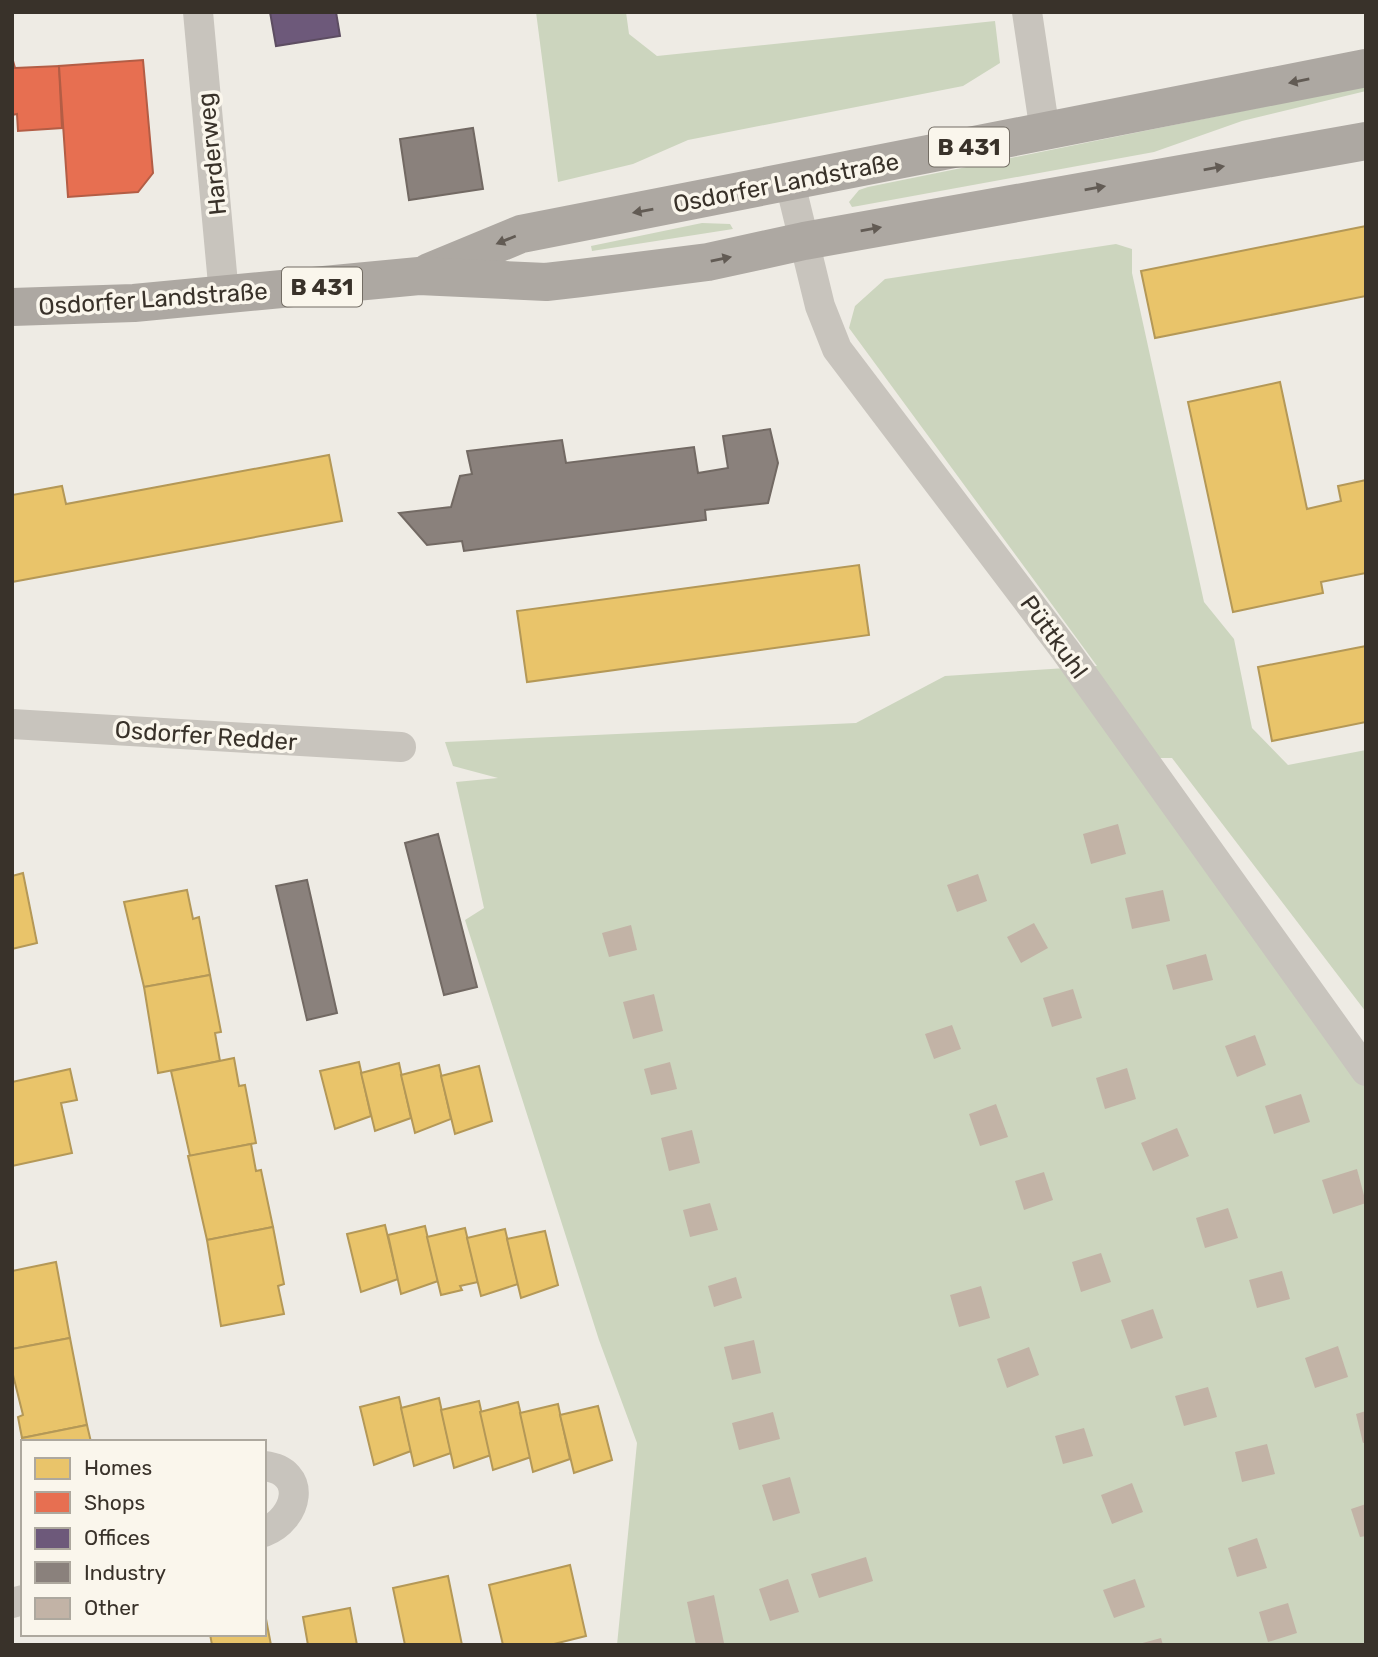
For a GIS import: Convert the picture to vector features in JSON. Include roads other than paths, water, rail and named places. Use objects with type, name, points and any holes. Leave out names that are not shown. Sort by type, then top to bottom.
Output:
[{"type":"main road","name":"Osdorfer Landstraße","points":[[419,276],[521,234],[1366,68]]},
{"type":"main road","name":"Osdorfer Landstraße","points":[[12,307],[55,308],[419,276],[546,282],[708,262],[804,241],[1366,141]]},
{"type":"street","name":"Harderweg","points":[[198,12],[224,295]]},
{"type":"street","points":[[1027,12],[1045,132]]},
{"type":"street","name":"Püttkuhl","points":[[790,183],[820,306],[837,349],[1065,650],[1366,1071]]},
{"type":"street","name":"Osdorfer Redder","points":[[12,724],[401,747]]},
{"type":"street","points":[[266,1467],[286,1473],[294,1498],[281,1524],[266,1531]]}]
